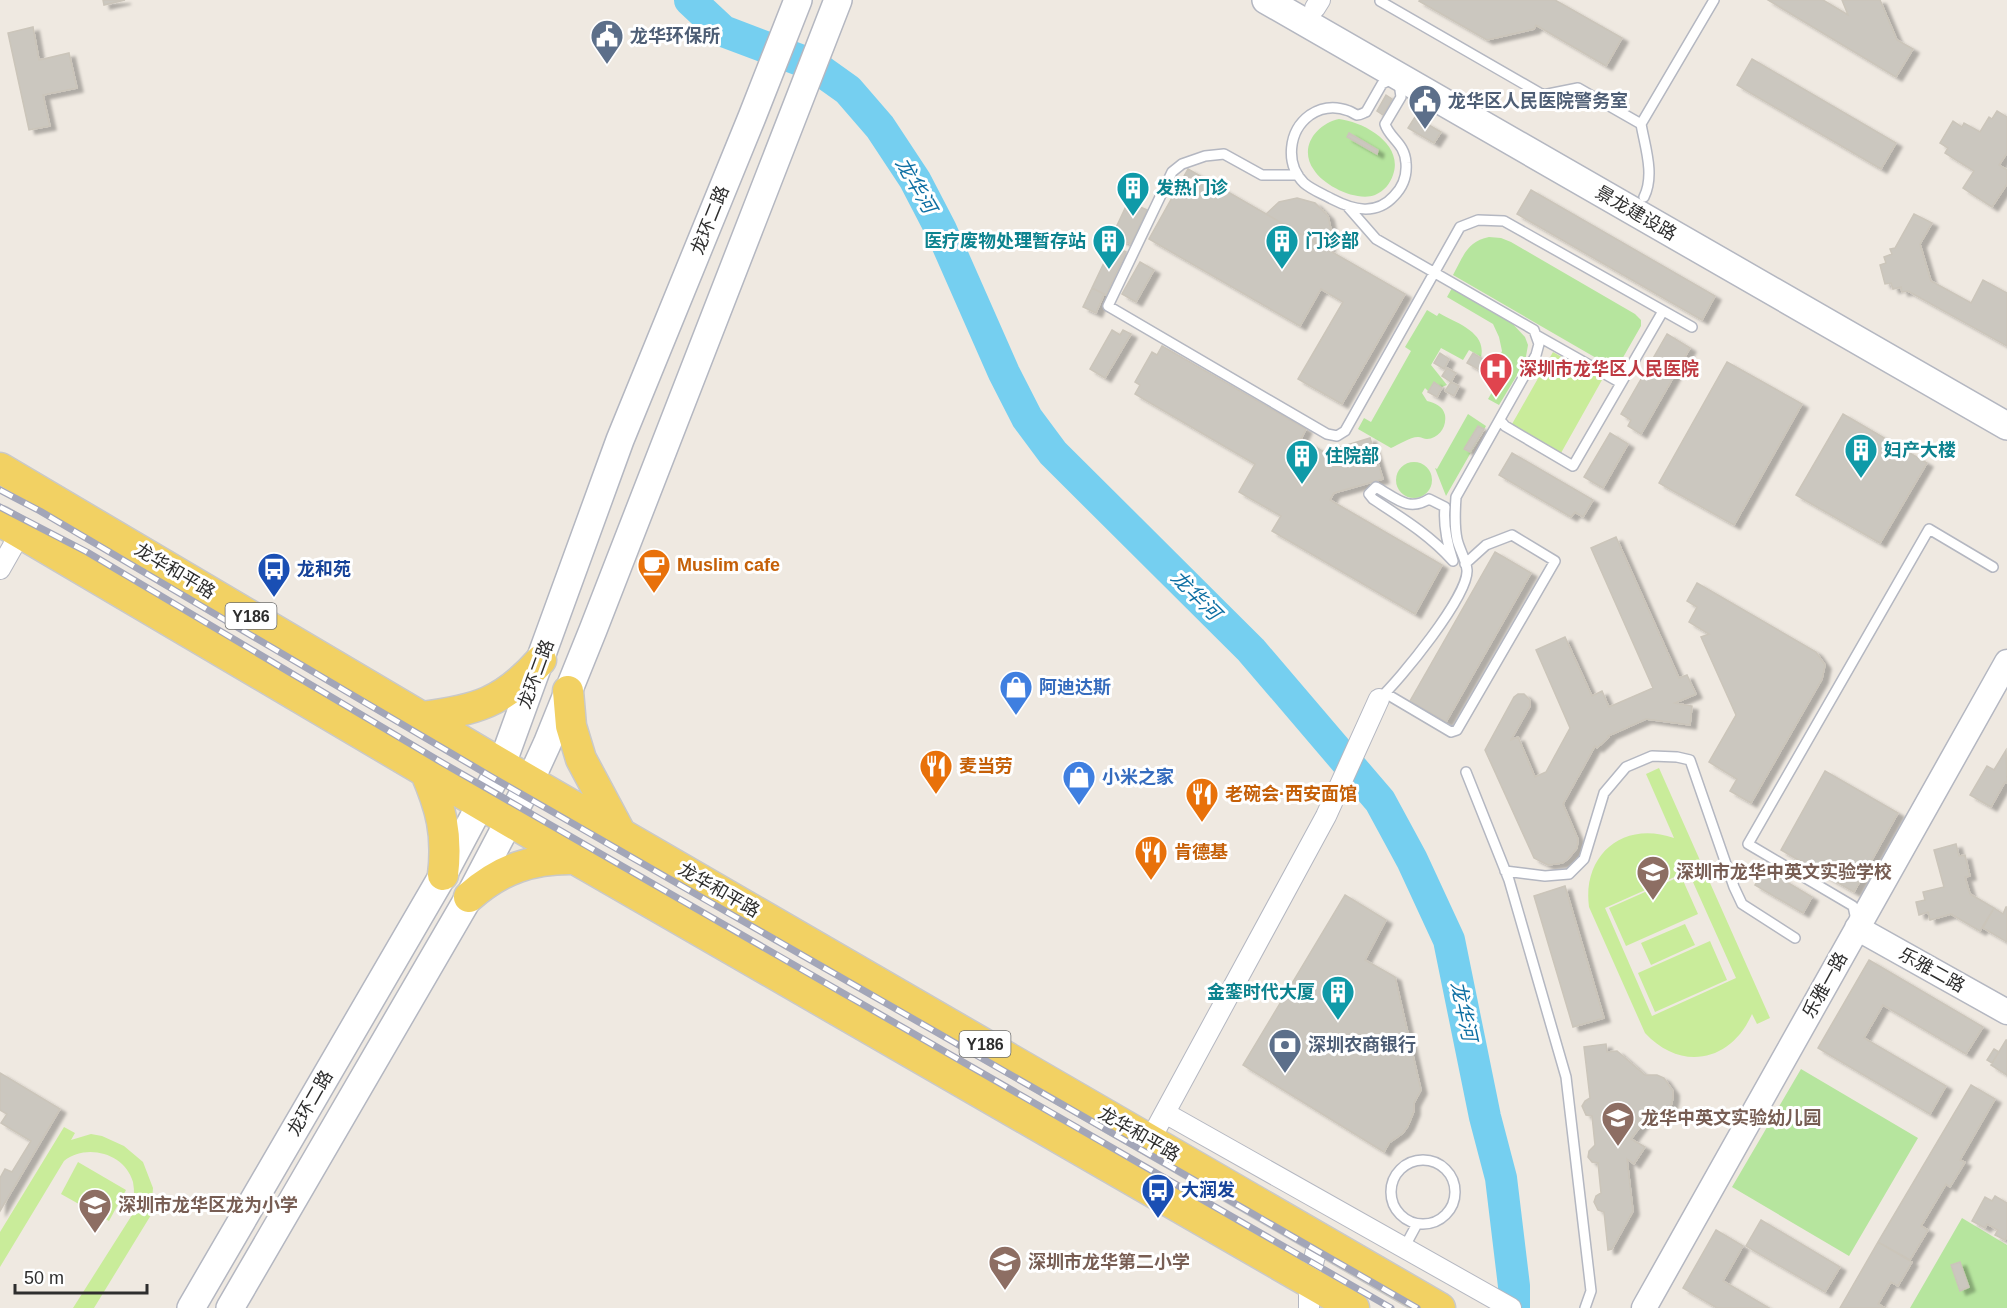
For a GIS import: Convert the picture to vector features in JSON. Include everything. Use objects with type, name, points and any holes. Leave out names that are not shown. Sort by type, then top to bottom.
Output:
[{"type":"main road","name":"龙环二路","points":[[191,1308],[443,875],[502,764],[620,440],[798,0]]},
{"type":"main road","name":"景龙建设路","points":[[1266,0],[2007,426]]},
{"type":"main road","name":"龙环二路","points":[[230,1308],[469,897],[530,781],[568,691],[836,3]]},
{"type":"main road","name":"景龙建设路","points":[[1312,3],[2007,406]]},
{"type":"main road","name":"龙华和平路","points":[[0,468],[530,781],[1440,1308]]},
{"type":"main road","name":"Y186","points":[[11,527],[1309,1295],[1354,1308]]},
{"type":"main road","points":[[422,717],[484,705],[523,680],[541,660]]},
{"type":"main road","points":[[568,691],[571,726],[581,759],[620,832]]},
{"type":"main road","points":[[425,771],[441,810],[446,856],[443,875]]},
{"type":"main road","points":[[469,897],[484,883],[500,873],[528,863],[554,858],[575,859]]},
{"type":"street","points":[[0,569],[11,527]]},
{"type":"street","name":"乐雅一路","points":[[1644,1308],[2007,662]]},
{"type":"street","points":[[1150,1140],[1326,816],[1379,702]]},
{"type":"street","name":"乐雅二路","points":[[1857,928],[2007,1012]]},
{"type":"street","points":[[1165,1113],[1511,1308]]},
{"type":"street","points":[[1309,1295],[1319,1238]]},
{"type":"lane","points":[[1644,197],[1650,185],[1641,124],[1714,0]]},
{"type":"lane","points":[[1380,1],[1543,96],[1578,88],[1641,124]]},
{"type":"lane","points":[[1398,76],[1401,97],[1385,124],[1403,150],[1406,172],[1403,183],[1390,200],[1381,206],[1359,210],[1348,207],[1311,188],[1298,175],[1291,158],[1293,139],[1302,122],[1320,110],[1331,108],[1358,115],[1366,112],[1382,84],[1398,76]]},
{"type":"lane","points":[[1298,175],[1262,175],[1224,154],[1205,156],[1182,164],[1172,172],[1108,306],[1328,435],[1337,436],[1344,430],[1460,227],[1478,220],[1504,220],[1692,327]]},
{"type":"lane","points":[[1348,207],[1376,239],[1534,330],[1539,344],[1536,355],[1456,497],[1454,519],[1457,538],[1467,571],[1462,588],[1422,652],[1379,702],[1451,732],[1457,730],[1555,561],[1512,535],[1486,545],[1465,564]]},
{"type":"lane","points":[[1500,420],[1505,426],[1573,466],[1663,311]]},
{"type":"lane","points":[[1536,335],[1621,383]]},
{"type":"lane","points":[[1376,487],[1408,505],[1418,505],[1429,499],[1445,507],[1446,540],[1453,561],[1442,548],[1369,494],[1376,487]]},
{"type":"lane","points":[[1857,928],[1853,906],[1748,844],[1929,529],[1993,567]]},
{"type":"lane","points":[[1505,871],[1545,876],[1569,874],[1584,859],[1604,793],[1626,767],[1652,756],[1690,760],[1742,904],[1795,938]]},
{"type":"lane","points":[[1466,771],[1505,871],[1566,1077],[1590,1291],[1585,1308]]},
{"type":"lane","points":[[1424,1160],[1433,1162],[1449,1174],[1453,1182],[1453,1202],[1449,1211],[1442,1218],[1434,1222],[1417,1224],[1408,1221],[1396,1210],[1392,1202],[1392,1184],[1395,1176],[1407,1164],[1424,1160]]},
{"type":"lane","points":[[1404,1248],[1417,1224]]},
{"type":"green space","points":[[1339,119],[1360,125],[1380,136],[1393,154],[1395,164],[1392,178],[1384,189],[1375,195],[1359,196],[1333,187],[1319,176],[1310,162],[1308,153],[1312,138],[1323,126]]},
{"type":"green space","points":[[1489,237],[1511,242],[1635,314],[1641,320],[1641,326],[1621,361],[1610,366],[1453,275],[1471,246]]},
{"type":"green space","points":[[1452,288],[1510,321],[1525,337],[1528,345],[1525,362],[1499,405],[1488,399],[1499,380],[1495,368],[1502,351],[1499,337],[1493,324],[1447,297]]},
{"type":"green space","points":[[1427,310],[1437,316],[1439,313],[1469,329],[1482,348],[1481,357],[1469,350],[1463,360],[1441,348],[1431,365],[1447,385],[1429,392],[1425,388],[1422,393],[1427,401],[1441,407],[1445,415],[1443,428],[1431,438],[1415,437],[1391,448],[1358,429],[1364,418],[1371,422],[1411,351],[1405,347]]},
{"type":"green space","points":[[1553,352],[1602,380],[1561,453],[1512,424]]},
{"type":"green space","points":[[1468,414],[1486,426],[1446,496],[1435,468],[1437,469]]},
{"type":"green space","points":[[1414,462],[1427,467],[1432,480],[1427,493],[1414,498],[1401,493],[1396,480],[1401,467]]},
{"type":"green space","points":[[1659,768],[1770,1018],[1757,1024],[1752,1014],[1743,1030],[1731,1043],[1704,1056],[1689,1057],[1674,1053],[1659,1045],[1645,1033],[1589,907],[1592,871],[1610,846],[1623,838],[1639,834],[1656,834],[1674,838],[1646,774]],"holes":[[[1688,871],[1736,978],[1652,1016],[1605,908]]]},
{"type":"green space","points":[[1681,876],[1698,914],[1626,946],[1609,908]]},
{"type":"green space","points":[[1685,924],[1695,945],[1651,965],[1641,943]]},
{"type":"green space","points":[[1710,941],[1727,980],[1655,1012],[1638,973]]},
{"type":"green space","points":[[1801,1069],[1918,1138],[1849,1256],[1732,1187]]},
{"type":"green space","points":[[64,1127],[75,1133],[71,1140],[91,1134],[102,1136],[124,1146],[143,1162],[153,1188],[151,1215],[94,1308],[73,1308],[132,1215],[134,1195],[129,1172],[122,1164],[104,1154],[83,1153],[64,1161],[0,1267],[0,1232]]},
{"type":"green space","points":[[78,1162],[126,1190],[109,1221],[61,1194]]},
{"type":"green space","points":[[1962,1218],[2007,1245],[2007,1308],[1910,1308]]},
{"type":"building","points":[[103,0],[125,0],[104,5]]},
{"type":"building","points":[[1420,0],[1555,0],[1622,38],[1606,66],[1536,25],[1534,29],[1487,40]]},
{"type":"building","points":[[1768,0],[1823,0],[1848,15],[1842,0],[1880,0],[1897,40],[1913,49],[1896,77]]},
{"type":"building","points":[[33,27],[39,60],[69,53],[77,88],[43,95],[50,126],[29,130],[8,33]]},
{"type":"building","points":[[1752,59],[1896,143],[1881,169],[1737,85]]},
{"type":"building","points":[[1386,95],[1392,99],[1383,115],[1377,111]]},
{"type":"building","points":[[1997,111],[2007,117],[2007,153],[1999,165],[2007,170],[2007,184],[1992,207],[1963,188],[1974,171],[1945,153],[1948,148],[1940,143],[1953,121],[1962,127],[1964,123],[1980,132],[1989,117],[1992,119]]},
{"type":"building","name":"龙华区人民医院警务室","points":[[1415,117],[1441,132],[1434,143],[1408,128]]},
{"type":"building","points":[[1349,133],[1378,150],[1377,154],[1347,137]]},
{"type":"building","name":"门诊部","points":[[1188,169],[1405,294],[1342,404],[1298,379],[1343,302],[1321,289],[1300,326],[1149,239]]},
{"type":"building","points":[[1531,190],[1715,296],[1702,320],[1517,214]]},
{"type":"building","points":[[1297,198],[1315,203],[1328,216],[1332,234],[1328,250],[1266,214],[1279,202]]},
{"type":"building","name":"发热门诊","points":[[1128,202],[1147,210],[1131,244],[1112,236]]},
{"type":"building","points":[[1914,214],[1932,223],[1920,244],[1931,281],[1971,303],[1983,280],[2007,293],[2007,346],[1908,291],[1902,292],[1901,287],[1893,289],[1891,283],[1885,284],[1880,265],[1886,263],[1884,257],[1892,254],[1890,249],[1895,248]]},
{"type":"building","name":"医疗废物处理暂存站","points":[[1112,246],[1126,252],[1106,295],[1092,288]]},
{"type":"building","points":[[1140,262],[1154,270],[1136,302],[1122,294]]},
{"type":"building","points":[[1092,288],[1104,294],[1096,313],[1083,307]]},
{"type":"building","points":[[1112,330],[1120,335],[1123,330],[1131,334],[1105,378],[1090,369]]},
{"type":"building","points":[[1667,334],[1690,348],[1641,434],[1628,426],[1631,420],[1621,414]]},
{"type":"building","name":"住院部","points":[[1162,346],[1306,429],[1301,439],[1324,452],[1370,438],[1383,479],[1334,493],[1330,500],[1442,565],[1415,614],[1272,531],[1281,516],[1239,492],[1255,464],[1135,394],[1140,385],[1135,382],[1152,352],[1157,355]]},
{"type":"building","points":[[1440,353],[1449,359],[1444,369],[1434,363]]},
{"type":"building","points":[[1473,353],[1494,366],[1489,375],[1467,363]]},
{"type":"building","points":[[1727,362],[1802,404],[1734,525],[1659,483]]},
{"type":"building","points":[[1447,368],[1456,373],[1451,382],[1442,376]]},
{"type":"building","points":[[1434,382],[1442,388],[1437,397],[1428,392]]},
{"type":"building","points":[[1451,382],[1459,386],[1454,396],[1445,391]]},
{"type":"building","name":"妇产大楼","points":[[1843,414],[1927,463],[1880,543],[1796,495]]},
{"type":"building","points":[[1478,426],[1484,429],[1470,452],[1464,449]]},
{"type":"building","points":[[1610,433],[1628,444],[1603,488],[1584,477]]},
{"type":"building","points":[[1512,453],[1593,500],[1583,517],[1575,512],[1571,517],[1499,475]]},
{"type":"building","points":[[1616,537],[1679,678],[1687,675],[1696,694],[1675,703],[1692,706],[1690,725],[1646,719],[1608,736],[1597,748],[1595,746],[1563,804],[1578,839],[1577,848],[1562,863],[1548,865],[1534,858],[1485,750],[1514,697],[1524,694],[1530,700],[1530,706],[1511,740],[1518,737],[1535,777],[1546,772],[1570,728],[1536,650],[1565,637],[1592,696],[1602,691],[1609,707],[1653,688],[1591,548]]},
{"type":"building","points":[[1495,552],[1531,573],[1446,722],[1410,701]]},
{"type":"building","points":[[1697,583],[1816,652],[1825,665],[1822,679],[1751,803],[1730,791],[1737,779],[1709,762],[1736,715],[1701,637],[1709,634],[1689,622],[1697,607],[1687,601]]},
{"type":"building","points":[[2006,750],[2007,783],[2005,782],[1991,807],[1970,795],[1987,766],[1994,770]]},
{"type":"building","points":[[1825,771],[1898,813],[1854,892],[1781,850]]},
{"type":"building","points":[[1956,844],[1959,856],[1965,855],[1970,876],[1965,877],[1970,894],[1994,908],[1980,931],[1951,914],[1930,920],[1928,912],[1919,915],[1916,902],[1925,900],[1923,892],[1944,887],[1934,850]]},
{"type":"building","points":[[1765,869],[1812,897],[1803,913],[1755,885]]},
{"type":"building","points":[[1565,886],[1604,1018],[1573,1027],[1534,896]]},
{"type":"building","name":"金銮时代大厦","points":[[1345,895],[1386,920],[1365,960],[1395,977],[1421,1090],[1414,1103],[1414,1111],[1408,1126],[1403,1133],[1389,1143],[1384,1152],[1243,1065]]},
{"type":"building","points":[[2006,907],[2007,942],[1983,928],[1994,908],[2003,914]]},
{"type":"building","points":[[1869,960],[1983,1027],[1966,1054],[1883,1005],[1864,1038],[1946,1086],[1930,1114],[1818,1048]]},
{"type":"building","points":[[2007,1040],[2007,1075],[1991,1065]]},
{"type":"building","name":"龙华中英文实验幼儿园","points":[[1606,1044],[1607,1052],[1617,1051],[1645,1075],[1657,1075],[1664,1078],[1673,1091],[1671,1106],[1659,1116],[1648,1116],[1631,1139],[1645,1147],[1634,1164],[1627,1159],[1633,1211],[1612,1249],[1608,1250],[1604,1212],[1598,1210],[1594,1202],[1596,1196],[1601,1193],[1598,1163],[1592,1162],[1588,1157],[1589,1151],[1595,1145],[1592,1116],[1586,1115],[1582,1106],[1590,1098],[1584,1047]]},
{"type":"building","points":[[1994,1049],[1999,1052],[1992,1063],[1987,1060]]},
{"type":"building","points":[[0,1073],[60,1109],[0,1211],[0,1178],[5,1169],[12,1172],[31,1141],[1,1123],[7,1114],[0,1110]]},
{"type":"building","points":[[1971,1085],[1995,1099],[1960,1160],[1965,1162],[1950,1187],[1946,1184],[1921,1226],[1928,1230],[1910,1260],[1878,1242]]},
{"type":"building","points":[[1995,1196],[2007,1203],[2005,1240],[1995,1235],[1998,1230],[1987,1224],[1985,1228],[1972,1221],[1985,1197],[1992,1201]]},
{"type":"building","points":[[1761,1220],[1840,1267],[1825,1292],[1746,1246]]},
{"type":"building","points":[[1716,1230],[1743,1246],[1723,1281],[1769,1308],[1717,1308],[1683,1288]]},
{"type":"building","points":[[1878,1242],[1912,1262],[1898,1286],[1891,1282],[1878,1304],[1885,1308],[1840,1308]]},
{"type":"building","points":[[1960,1262],[1969,1287],[1960,1291],[1951,1265]]},
{"type":"waterway","name":"龙华河","points":[[690,0],[723,31],[813,65],[848,90],[880,127],[915,180],[941,230],[1004,373],[1027,418],[1053,453],[1251,650],[1380,801],[1412,860],[1449,940],[1485,1117],[1501,1178],[1514,1286],[1514,1308]]},
{"type":"railway","points":[[0,490],[40,511],[490,776],[1417,1308]]},
{"type":"railway","points":[[0,507],[87,552],[441,762],[1391,1308]]},
{"type":"place","name":"龙华环保所","points":[[607,65]]},
{"type":"place","name":"龙华区人民医院警务室","points":[[1425,130]]},
{"type":"place","name":"发热门诊","points":[[1133,217]]},
{"type":"place","name":"医疗废物处理暂存站","points":[[1109,270]]},
{"type":"place","name":"门诊部","points":[[1282,270]]},
{"type":"place","name":"深圳市龙华区人民医院","points":[[1496,398]]},
{"type":"place","name":"妇产大楼","points":[[1861,479]]},
{"type":"place","name":"住院部","points":[[1302,485]]},
{"type":"place","name":"Muslim cafe","points":[[654,594]]},
{"type":"place","name":"龙和苑","points":[[274,598]]},
{"type":"place","name":"阿迪达斯","points":[[1016,716]]},
{"type":"place","name":"麦当劳","points":[[936,795]]},
{"type":"place","name":"小米之家","points":[[1079,806]]},
{"type":"place","name":"老碗会·西安面馆","points":[[1202,823]]},
{"type":"place","name":"肯德基","points":[[1151,881]]},
{"type":"place","name":"深圳市龙华中英文实验学校","points":[[1653,901]]},
{"type":"place","name":"金銮时代大厦","points":[[1338,1021]]},
{"type":"place","name":"深圳农商银行","points":[[1285,1074]]},
{"type":"place","name":"龙华中英文实验幼儿园","points":[[1618,1147]]},
{"type":"place","name":"大润发","points":[[1158,1219]]},
{"type":"place","name":"深圳市龙华区龙为小学","points":[[95,1234]]},
{"type":"place","name":"深圳市龙华第二小学","points":[[1005,1291]]}]
